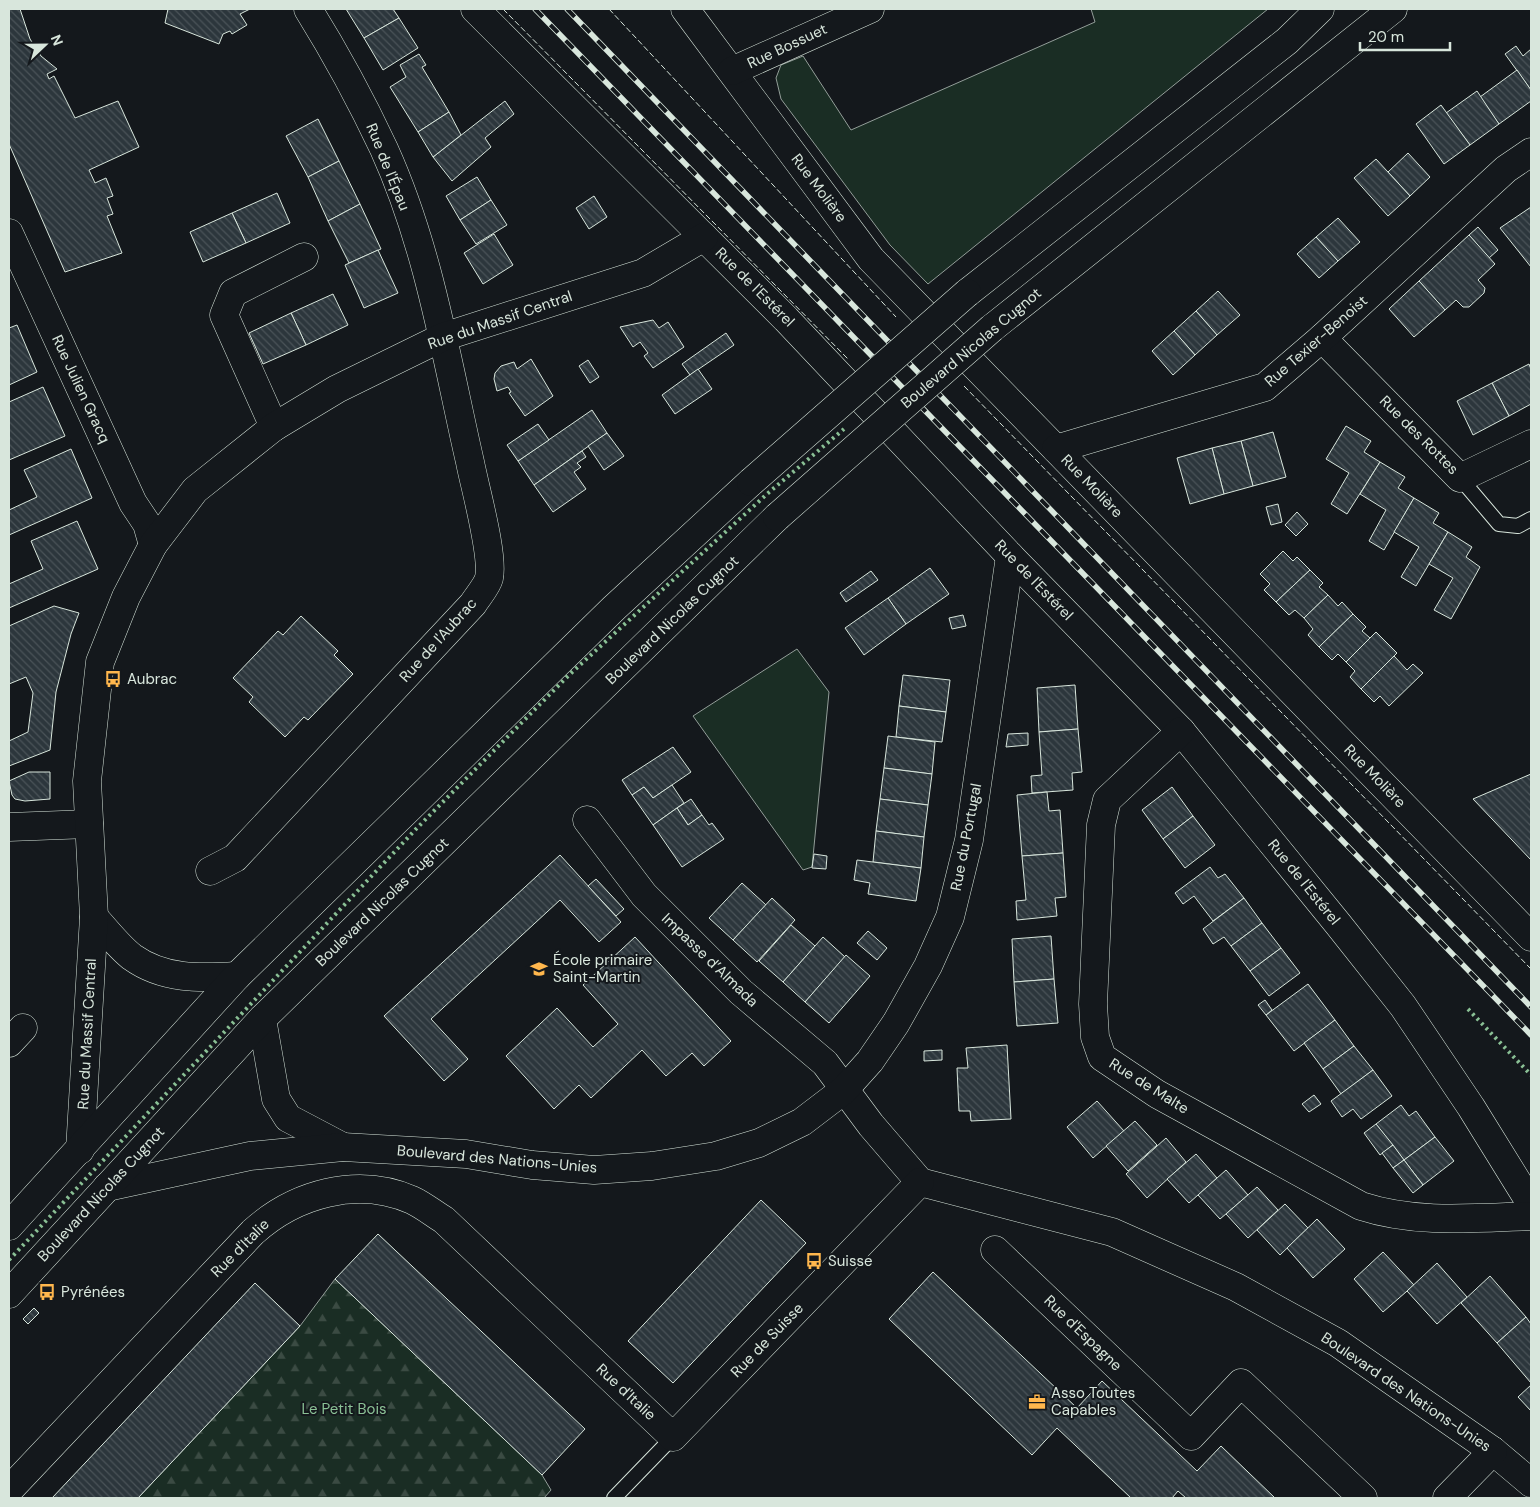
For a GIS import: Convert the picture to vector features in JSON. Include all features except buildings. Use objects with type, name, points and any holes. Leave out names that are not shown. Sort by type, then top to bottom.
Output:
[{"type":"street","name":"Rue de l'Épau","points":[[308,9],[337,56],[384,150],[416,237],[443,337]]},
{"type":"street","name":"Rue de l'Estérel","points":[[475,9],[786,319],[1010,556],[1180,731],[1403,1006],[1471,1107],[1531,1204]]},
{"type":"street","name":"Rue Molière","points":[[685,9],[871,259],[1531,937]]},
{"type":"street","name":"Rue Bossuet","points":[[732,71],[870,9]]},
{"type":"street","points":[[9,1226],[237,976],[614,608],[751,482],[968,293],[1272,53],[1320,9]]},
{"type":"street","name":"Boulevard Nicolas Cugnot","points":[[9,1294],[262,1019],[777,517],[992,328],[1393,9]]},
{"type":"street","name":"Rue Texier-Benoist","points":[[1056,449],[1264,387],[1322,338],[1506,169],[1531,152]]},
{"type":"street","name":"Rue Julien Gracq","points":[[9,233],[134,503],[147,524],[153,545]]},
{"type":"street","name":"Rue du Massif Central","points":[[80,1150],[94,918],[87,781],[100,662],[126,596],[153,545],[195,490],[274,427],[337,389],[443,337],[643,273],[704,237]]},
{"type":"street","points":[[274,427],[224,315],[233,293],[304,257]]},
{"type":"street","name":"Rue de l'Aubrac","points":[[210,870],[235,858],[473,604],[489,578],[482,516],[448,367],[443,337]]},
{"type":"street","name":"Rue des Rottes","points":[[1322,338],[1460,478],[1531,444]]},
{"type":"street","name":"Rue du Portugal","points":[[844,1090],[870,1061],[896,1023],[928,966],[950,917],[969,840],[1010,556]]},
{"type":"street","name":"Rue de Malte","points":[[1180,731],[1107,800],[1101,824],[1093,1004],[1095,1037],[1102,1057],[1157,1094],[1361,1206],[1382,1213],[1442,1219],[1531,1216]]},
{"type":"street","name":"Impasse d’Almada","points":[[587,820],[644,895],[741,992],[825,1063],[844,1090]]},
{"type":"street","points":[[9,827],[89,824]]},
{"type":"street","points":[[94,918],[131,956],[148,967],[176,976],[194,978],[237,976]]},
{"type":"street","name":"Boulevard des Nations-Unies","points":[[262,1019],[276,1099],[288,1118],[343,1147]]},
{"type":"street","points":[[844,1090],[920,1182]]},
{"type":"street","name":"Boulevard des Nations-Unies","points":[[108,1187],[250,1156],[343,1147],[466,1154],[532,1165],[594,1170],[652,1166],[716,1156],[759,1144],[802,1122],[844,1090]]},
{"type":"street","name":"Boulevard des Nations-Unies","points":[[920,1182],[1112,1232],[1236,1287],[1338,1343],[1492,1451],[1531,1483]]},
{"type":"street","name":"Rue de Suisse","points":[[673,1437],[920,1182]]},
{"type":"street","name":"Rue d'Italie","points":[[9,1490],[269,1218],[283,1209],[325,1192],[347,1189],[371,1189],[412,1200],[444,1220],[673,1437]]},
{"type":"street","name":"Rue d'Espagne","points":[[995,1250],[1191,1436],[1241,1382],[1363,1498]]},
{"type":"street","points":[[1447,1498],[1492,1451]]},
{"type":"lane","points":[[1460,478],[1499,524],[1518,526],[1531,519]]},
{"type":"lane","name":"Rue de Suisse","points":[[614,1498],[673,1437]]},
{"type":"green space","points":[[1091,9],[1268,9],[928,284],[890,245],[781,99],[776,78],[781,65],[803,56],[851,130],[1095,22]]},
{"type":"green space","points":[[797,649],[829,692],[812,867],[803,870],[693,716]]},
{"type":"green space","name":"Le Petit Bois","points":[[335,1279],[542,1475],[551,1490],[544,1498],[138,1498],[300,1326]]},
{"type":"railway","points":[[535,9],[1531,1035]]},
{"type":"railway","points":[[567,9],[1531,1007]]},
{"type":"hedge","points":[[9,1260],[416,829],[569,675],[767,494],[844,429]]},
{"type":"hedge","points":[[1468,1009],[1531,1075]]},
{"type":"fence","points":[[503,9],[848,359]]},
{"type":"fence","points":[[609,9],[896,317]]},
{"type":"fence","points":[[964,386],[1531,969]]},
{"type":"place","name":"Aubrac","points":[[113,679]]},
{"type":"place","name":"École primaire Saint-Martin","points":[[539,969]]},
{"type":"place","name":"Suisse","points":[[814,1261]]},
{"type":"place","name":"Pyrénées","points":[[47,1292]]},
{"type":"place","name":"Asso Toutes Capables","points":[[1037,1402]]}]
